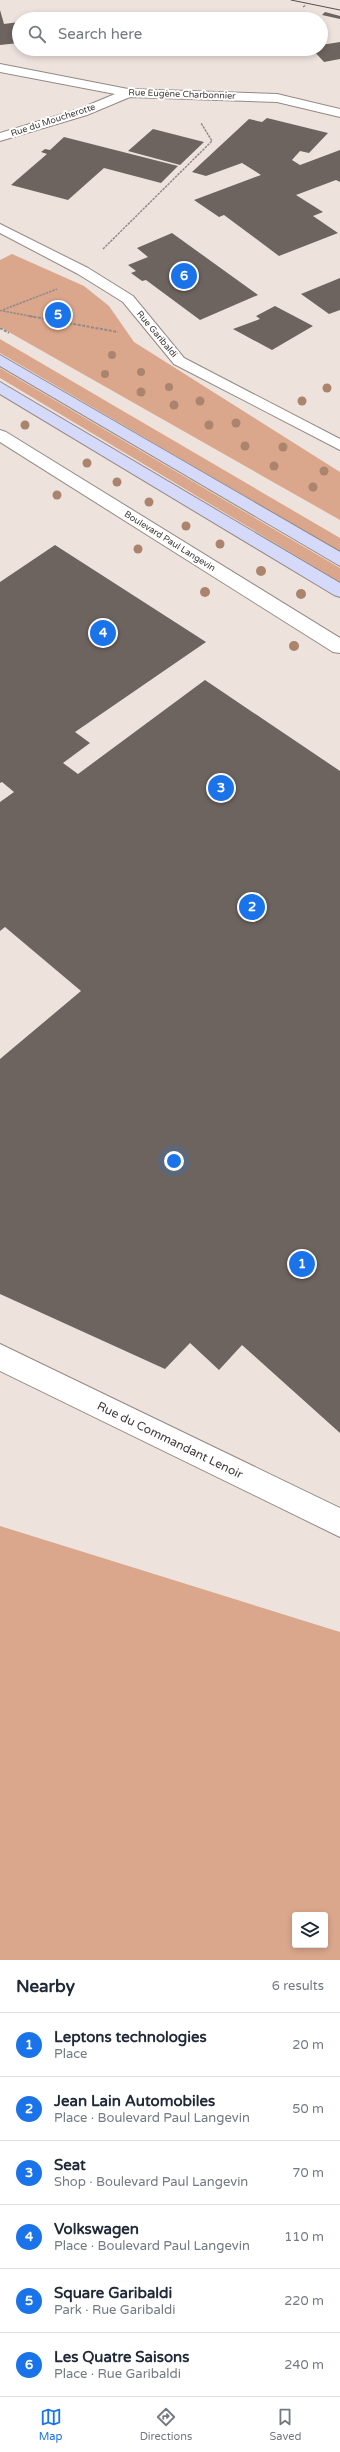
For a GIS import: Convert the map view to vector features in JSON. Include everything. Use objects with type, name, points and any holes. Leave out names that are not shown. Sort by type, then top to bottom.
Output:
[{"type":"main road","points":[[0,360],[340,560]]},
{"type":"main road","points":[[0,387],[340,591]]},
{"type":"street","name":"Rue Eugène Charbonnier","points":[[0,68],[128,93],[254,96],[277,98],[340,113]]},
{"type":"street","name":"Rue du Moucherotte","points":[[0,138],[83,112],[128,93]]},
{"type":"street","name":"Rue Garibaldi","points":[[0,228],[83,271],[128,299],[179,361],[340,445]]},
{"type":"street","name":"Boulevard Paul Langevin","points":[[0,436],[340,646]]},
{"type":"street","name":"Rue du Commandant Lenoir","points":[[0,1357],[340,1523]]},
{"type":"path","points":[[1,311],[75,282],[83,271],[212,141]]},
{"type":"path","points":[[1,311],[136,336],[152,330]]},
{"type":"shaded area","points":[[12,254],[84,286],[109,306],[134,342],[340,472],[340,520],[0,327],[0,260]]},
{"type":"shaded area","points":[[0,339],[340,538],[340,552],[0,353]]},
{"type":"shaded area","points":[[0,368],[340,568],[340,582],[0,378]]},
{"type":"shaded area","points":[[0,1526],[340,1632],[340,1960],[0,1960]]},
{"type":"building","points":[[0,10],[4,24],[12,23],[12,44],[0,45]]},
{"type":"building","points":[[328,13],[340,16],[340,19],[328,16]]},
{"type":"building","points":[[340,42],[340,59],[324,62],[318,56],[328,56],[328,44]]},
{"type":"building","points":[[267,118],[328,133],[309,153],[300,151],[292,160],[300,165],[340,150],[340,182],[336,180],[296,195],[323,212],[313,216],[338,233],[279,256],[224,215],[219,217],[194,200],[261,175],[242,163],[206,176],[192,172],[249,119],[262,122]]},
{"type":"building","points":[[153,129],[204,142],[180,165],[128,151]]},
{"type":"building","points":[[64,137],[178,166],[161,183],[104,168],[68,200],[11,185],[47,154],[41,152],[45,149],[50,150]]},
{"type":"building","points":[[172,233],[258,295],[200,320],[146,280],[142,281],[131,273],[136,271],[128,265],[148,257],[137,248]]},
{"type":"building","points":[[340,278],[340,310],[329,314],[301,294]]},
{"type":"building","points":[[275,306],[313,326],[272,350],[233,329],[260,319],[256,316]]},
{"type":"building","points":[[55,545],[206,642],[75,732],[90,743],[63,763],[78,774],[205,680],[340,771],[340,1433],[242,1345],[219,1370],[190,1343],[165,1369],[0,1294],[0,1059],[81,991],[5,927],[0,931],[0,802],[14,792],[2,782],[0,783],[0,582]]},
{"type":"tram line","points":[[291,0],[340,10]]},
{"type":"place","name":"Les Quatre Saisons","points":[[184,276]]},
{"type":"place","name":"Square Garibaldi","points":[[58,315]]},
{"type":"place","name":"Volkswagen","points":[[103,633]]},
{"type":"place","name":"Seat","points":[[221,788]]},
{"type":"place","name":"Jean Lain Automobiles","points":[[252,907]]},
{"type":"place","name":"Leptons technologies","points":[[302,1264]]}]
